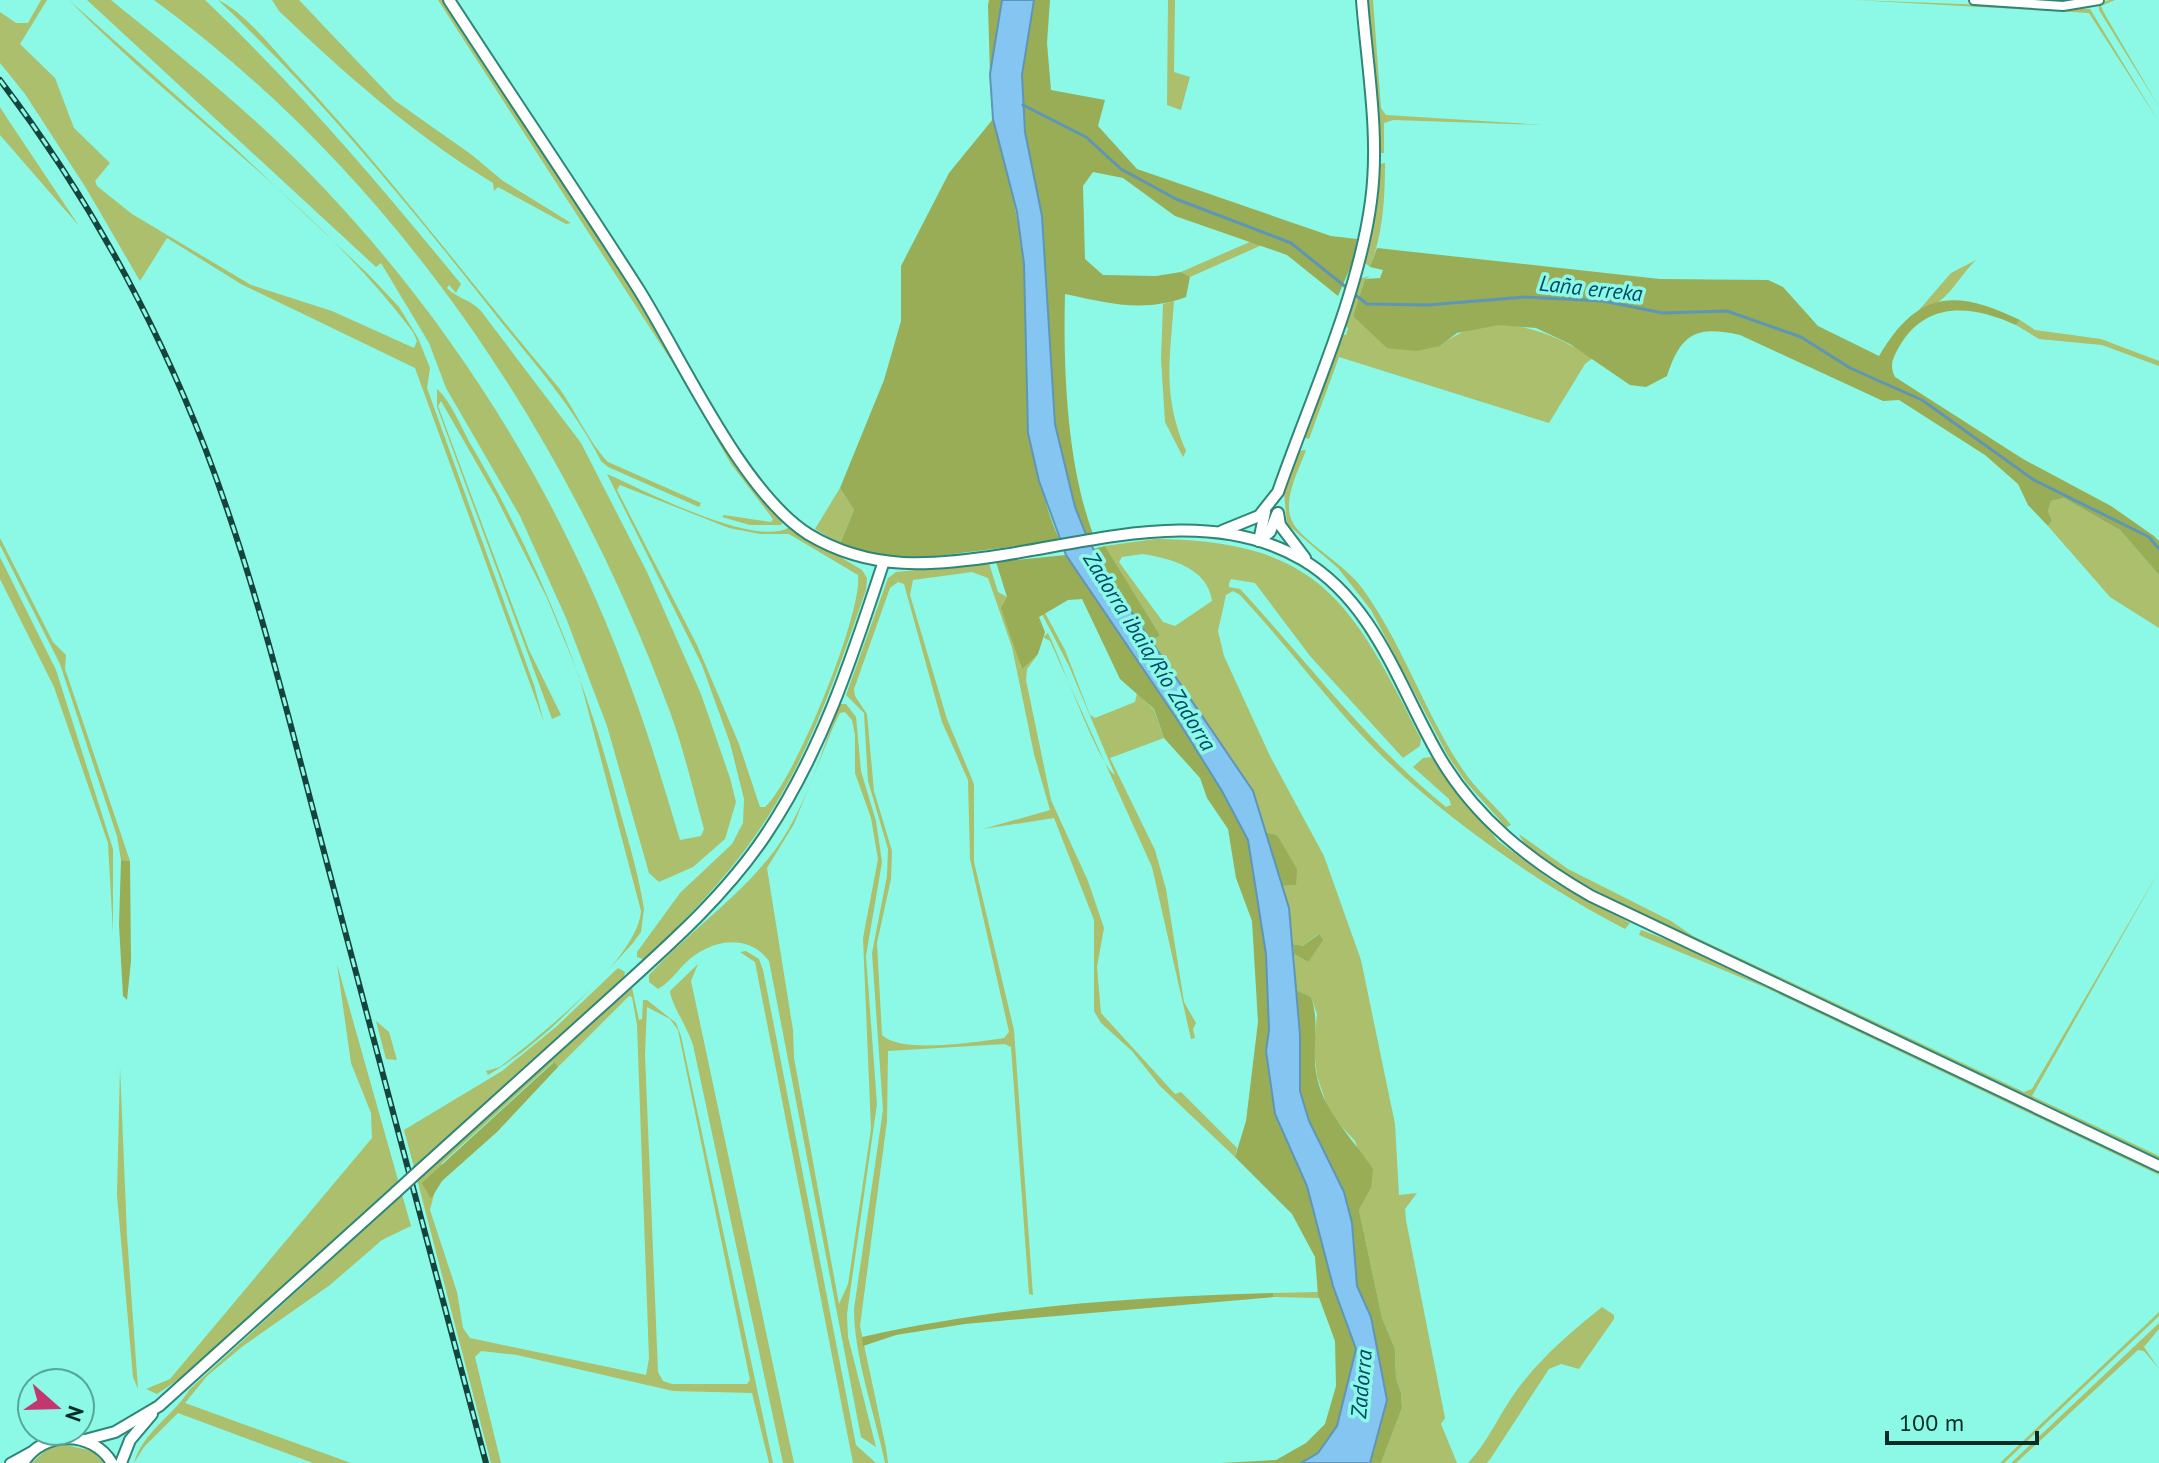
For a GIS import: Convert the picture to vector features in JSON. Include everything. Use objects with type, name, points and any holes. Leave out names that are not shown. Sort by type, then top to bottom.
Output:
[{"type":"street","points":[[449,0],[640,292],[764,493],[805,532],[853,556],[883,564],[945,563],[1148,534],[1220,531],[1250,522],[1272,510]]},
{"type":"street","points":[[1259,541],[1360,256],[1371,201],[1374,161],[1362,0]]},
{"type":"street","points":[[1974,0],[2063,6],[2099,0]]},
{"type":"street","points":[[1272,510],[1312,566],[1344,592],[1363,614],[1441,759],[1483,815],[1551,873],[1640,919],[2159,1166]]},
{"type":"street","points":[[1220,531],[1259,541],[1312,566]]},
{"type":"street","points":[[121,1463],[130,1440],[159,1406],[636,976],[700,914],[743,866],[783,808],[819,740],[883,564]]},
{"type":"street","points":[[96,1437],[115,1432],[159,1406]]},
{"type":"street","points":[[96,1446],[112,1463]]},
{"type":"street","points":[[10,1463],[38,1447]]},
{"type":"street","points":[[23,1463],[34,1449]]},
{"type":"green space","points":[[41,0],[47,0],[20,44],[55,78],[74,128],[110,163],[95,181],[97,186],[132,214],[251,285],[332,311],[414,348],[417,341],[413,332],[332,240],[399,307],[418,338],[430,368],[427,388],[534,685],[544,722],[415,368],[241,284],[167,238],[140,281],[86,188],[25,94],[0,63],[0,12],[16,23],[28,23]]},
{"type":"green space","points":[[69,0],[235,148],[281,192],[156,82]]},
{"type":"green space","points":[[87,0],[111,0],[264,129],[324,188],[380,251],[433,318],[526,460],[566,535],[632,690],[680,840],[701,836],[704,829],[675,726],[628,609],[580,508],[525,411],[464,318],[396,229],[322,146],[241,70],[154,0],[205,0],[306,102],[461,284],[456,293],[449,285],[447,288],[481,311],[581,443],[647,572],[701,694],[730,778],[736,802],[725,839],[693,867],[659,882],[649,873],[607,726],[566,618],[520,516],[446,388],[429,343],[381,263],[376,267]]},
{"type":"green space","points":[[218,0],[238,13],[260,34],[365,151],[559,388],[608,462],[701,503],[699,507],[608,467],[601,461],[550,382],[393,188],[291,73]]},
{"type":"green space","points":[[272,0],[299,0],[394,100],[503,181],[571,223],[566,224],[498,187],[494,191],[493,183],[436,145],[355,80],[279,11]]},
{"type":"green space","points":[[438,0],[443,0],[582,212],[664,340],[718,435],[748,480],[783,522],[781,525],[750,525],[722,517],[771,522],[773,519],[731,464],[674,365]]},
{"type":"green space","points":[[989,0],[1002,0],[990,74],[988,5]]},
{"type":"green space","points":[[1034,0],[1050,0],[1047,43],[1051,90],[1105,100],[1098,126],[1137,169],[1331,236],[1357,239],[1353,261],[1338,296],[1287,255],[1175,216],[1123,178],[1093,172],[1083,186],[1085,259],[1103,275],[1156,276],[1181,272],[1190,277],[1186,297],[1155,305],[1125,305],[1065,294],[1068,416],[1077,478],[1093,534],[1087,537],[1075,507],[1055,424],[1042,216],[1025,132],[1022,75]]},
{"type":"green space","points":[[1168,0],[1175,0],[1174,72],[1190,77],[1181,110],[1167,105]]},
{"type":"green space","points":[[1367,0],[1373,0],[1381,108],[1386,115],[1544,125],[1393,120],[1384,123],[1384,153],[1380,153]]},
{"type":"green space","points":[[1854,0],[2090,9],[2159,122],[2089,13]]},
{"type":"green space","points":[[2115,0],[2101,6],[2104,13],[2159,107],[2099,10],[2099,4]]},
{"type":"green space","points":[[0,107],[5,115],[79,226],[0,135]]},
{"type":"green space","points":[[993,119],[1022,245],[1031,404],[1039,474],[1060,541],[904,560],[874,556],[840,544],[854,510],[840,488],[884,380],[901,321],[901,266],[949,173]]},
{"type":"green space","points":[[1385,163],[1382,216],[1370,267],[1365,263],[1377,207],[1379,164]]},
{"type":"green space","points":[[1252,241],[1262,245],[1190,277],[1181,272]]},
{"type":"green space","points":[[1377,248],[1660,279],[1768,280],[1783,287],[1818,326],[1879,356],[1893,334],[1923,308],[1957,300],[1997,310],[2020,320],[2016,325],[1983,313],[1951,311],[1922,321],[1910,332],[1895,355],[1892,365],[1895,377],[2023,459],[2111,506],[2154,536],[2159,541],[2159,575],[2120,530],[2064,498],[2051,501],[2048,511],[2052,521],[2048,526],[2028,505],[2018,484],[1985,455],[1899,400],[1883,401],[1740,335],[1712,331],[1692,336],[1678,350],[1667,376],[1646,387],[1630,385],[1570,344],[1536,328],[1498,325],[1457,333],[1440,346],[1416,351],[1387,348],[1353,316],[1365,279],[1380,278],[1383,270],[1370,267]]},
{"type":"green space","points":[[1976,260],[1945,297],[1919,310],[1951,273]]},
{"type":"green space","points":[[1370,276],[1365,279],[1353,316],[1368,328],[1440,346],[1478,327],[1517,326],[1556,338],[1593,358],[1585,364],[1549,423],[1339,357],[1309,439],[1303,437],[1339,334],[1346,335],[1348,328],[1344,325],[1358,279]]},
{"type":"green space","points":[[1174,301],[1170,377],[1173,412],[1186,451],[1183,457],[1165,422],[1161,359],[1163,304]]},
{"type":"green space","points":[[2020,320],[2035,330],[2101,339],[2159,361],[2159,366],[2102,345],[2039,339],[2016,325]]},
{"type":"green space","points":[[437,389],[452,409],[520,537],[541,582],[577,671],[547,598],[496,497],[441,401],[438,406],[529,650],[561,715],[552,719],[437,407]]},
{"type":"green space","points":[[1306,450],[1290,495],[1292,521],[1304,536],[1362,588],[1390,632],[1449,748],[1474,784],[1511,825],[1506,827],[1466,782],[1448,756],[1371,610],[1338,568],[1287,524],[1284,493],[1299,451]]},
{"type":"green space","points":[[607,474],[672,504],[726,524],[774,532],[790,527],[862,570],[867,578],[866,590],[819,717],[774,807],[730,869],[646,960],[637,957],[637,952],[680,893],[732,844],[743,823],[744,799],[730,743],[702,665]],"holes":[[[620,485],[729,528],[760,534],[789,534],[858,575],[850,623],[825,695],[793,765],[765,807],[760,807],[739,744],[697,645],[617,490]]]},
{"type":"green space","points":[[840,488],[854,510],[840,544],[815,529]]},
{"type":"green space","points":[[2064,498],[2120,530],[2159,575],[2159,628],[2110,597],[2048,526],[2052,521],[2048,511],[2051,501]]},
{"type":"green space","points":[[0,538],[53,642],[66,655],[65,669],[130,861],[121,860],[117,836],[60,664],[0,545]]},
{"type":"green space","points":[[1155,539],[1211,542],[1257,552],[1294,567],[1324,589],[1350,617],[1374,651],[1421,739],[1420,746],[1403,758],[1310,656],[1255,583],[1231,579],[1229,587],[1240,589],[1390,757],[1446,807],[1451,805],[1449,799],[1413,767],[1423,758],[1431,757],[1498,841],[1552,881],[1630,923],[1625,929],[1593,912],[1495,849],[1432,801],[1359,732],[1240,595],[1233,591],[1226,595],[1218,631],[1224,656],[1270,756],[1324,856],[1361,960],[1395,1124],[1399,1195],[1417,1193],[1405,1209],[1406,1220],[1445,1418],[1441,1424],[1457,1463],[1381,1463],[1402,1408],[1396,1378],[1395,1349],[1382,1318],[1359,1210],[1371,1188],[1355,1141],[1330,1114],[1317,1076],[1314,1050],[1317,1014],[1311,997],[1296,990],[1294,954],[1308,962],[1318,934],[1303,946],[1293,944],[1289,908],[1282,886],[1296,885],[1277,835],[1265,832],[1253,791],[1152,641],[1160,635],[1105,546]],"holes":[[[1153,556],[1175,562],[1195,573],[1203,580],[1212,601],[1175,626],[1163,622],[1119,562],[1122,557]]]},
{"type":"green space","points":[[1105,546],[1160,635],[1152,641],[1108,579],[1093,549]]},
{"type":"green space","points":[[1066,555],[1177,719],[1248,840],[1266,954],[1269,1030],[1266,1051],[1275,1114],[1307,1186],[1333,1286],[1356,1349],[1337,1426],[1318,1453],[1301,1463],[1221,1463],[1276,1460],[1306,1443],[1325,1424],[1336,1386],[1335,1341],[1318,1295],[1315,1257],[1292,1214],[1235,1157],[1246,1121],[1258,1022],[1252,921],[1236,878],[1228,829],[1207,798],[1200,778],[1164,738],[1154,709],[1120,679],[1082,599],[1068,600],[1039,617],[1045,632],[1038,654],[1022,669],[1001,608],[1007,597],[996,562]]},
{"type":"green space","points":[[0,557],[56,670],[113,849],[113,933],[108,843],[54,687],[0,579]]},
{"type":"green space","points":[[989,563],[998,592],[1007,597],[1021,668],[1038,654],[1027,669],[1026,680],[1051,800],[1088,881],[1104,928],[1097,967],[1101,1013],[1175,1094],[1181,1092],[1237,1148],[1235,1157],[1160,1086],[1132,1051],[1101,1023],[1094,1011],[1094,920],[1054,818],[983,829],[1050,810],[1034,754],[1012,647],[988,578],[972,572],[913,580],[910,595],[947,719],[974,784],[974,862],[1014,1030],[1033,1295],[1029,1294],[1011,1047],[1005,1044],[888,1051],[887,1121],[860,1326],[886,1448],[888,1463],[885,1463],[861,1366],[854,1309],[883,1110],[872,953],[887,876],[888,849],[868,781],[864,713],[846,695],[888,578],[896,572]],"holes":[[[898,582],[904,584],[942,722],[968,780],[970,859],[1009,1032],[1004,1038],[922,1045],[892,1041],[882,1035],[877,943],[891,879],[892,851],[874,791],[867,714],[854,689],[890,588]]]},
{"type":"green space","points":[[1044,611],[1065,650],[1090,715],[1095,718],[1135,702],[1137,693],[1154,710],[1164,738],[1110,758],[1155,850],[1166,889],[1184,1002],[1196,1023],[1193,1029],[1195,1038],[1191,1039],[1152,867],[1103,759],[1115,775],[1069,666],[1042,614]]},
{"type":"green space","points":[[1048,633],[1054,646],[1070,686],[1050,641],[1043,637]]},
{"type":"green space","points":[[580,679],[608,767],[644,909],[641,932],[606,973],[636,930],[641,911]]},
{"type":"green space","points":[[1070,686],[1103,759],[1090,733]]},
{"type":"green space","points":[[840,704],[846,704],[856,717],[861,771],[876,821],[882,862],[866,956],[877,1104],[847,1314],[848,1337],[876,1447],[861,1437],[769,961],[753,947],[724,943],[695,955],[658,989],[649,982],[649,975],[746,884],[786,834],[804,798]],"holes":[[[845,712],[852,720],[855,773],[871,818],[878,859],[863,938],[871,1129],[848,1284],[839,1304],[794,1058],[793,1030],[767,868],[794,824],[840,713]]]},
{"type":"green space","points":[[1265,832],[1277,835],[1297,869],[1296,885],[1282,886]]},
{"type":"green space","points":[[1519,834],[1568,869],[1671,921],[1693,936],[2024,1092],[2032,1089],[2159,871],[2032,1096],[2159,1156],[2159,1161],[1604,895],[1543,859]]},
{"type":"green space","points":[[121,860],[130,861],[131,961],[127,1000],[123,996],[119,925]]},
{"type":"green space","points":[[1641,930],[1686,947],[2159,1171],[2159,1175],[1764,987],[1639,935]]},
{"type":"green space","points":[[1319,934],[1323,940],[1308,962],[1294,954],[1293,944],[1303,946]]},
{"type":"green space","points":[[746,951],[759,959],[763,970],[856,1445],[876,1463],[853,1463],[755,962],[740,952]]},
{"type":"green space","points":[[337,964],[411,1226],[382,1240],[330,1285],[243,1346],[207,1376],[185,1403],[351,1463],[313,1463],[178,1413],[144,1447],[134,1463],[144,1442],[190,1389],[400,1197],[395,1186],[190,1372],[157,1394],[146,1389],[170,1379],[372,1138],[371,1113],[351,1063]]},
{"type":"green space","points":[[698,964],[691,981],[794,1463],[783,1463],[693,1045],[670,991]]},
{"type":"green space","points":[[618,968],[625,972],[624,977],[414,1167],[404,1130],[502,1071],[556,1027]]},
{"type":"green space","points":[[632,988],[639,1020],[642,1019],[643,1000],[647,1000],[676,1023],[681,1036],[773,1463],[769,1463],[752,1393],[673,1391],[517,1355],[481,1351],[475,1357],[501,1463],[491,1463],[417,1179]],"holes":[[[629,996],[632,997],[637,1025],[649,1359],[646,1375],[470,1338],[463,1328],[457,1292],[430,1210],[442,1163],[553,1062],[558,1067]],[[647,1007],[670,1019],[678,1030],[750,1380],[747,1384],[672,1384],[663,1381],[658,1372],[645,1055]]]},
{"type":"green space","points":[[1296,990],[1311,997],[1314,1006],[1316,1072],[1324,1099],[1373,1169],[1371,1188],[1359,1210],[1382,1318],[1395,1349],[1396,1378],[1402,1408],[1381,1463],[1370,1463],[1387,1400],[1371,1317],[1357,1286],[1352,1223],[1344,1192],[1309,1121],[1300,1091]]},
{"type":"green space","points":[[584,996],[529,1047],[509,1062],[488,1075],[486,1071],[500,1067]]},
{"type":"green space","points":[[376,1021],[389,1032],[397,1060],[386,1059]]},
{"type":"green space","points":[[554,1062],[558,1067],[497,1132],[442,1181],[431,1199],[422,1183]]},
{"type":"green space","points":[[120,1067],[127,1236],[138,1389],[133,1377],[117,1195]]},
{"type":"green space","points":[[1318,1292],[1319,1298],[1274,1297],[1273,1293]]},
{"type":"green space","points":[[1273,1293],[1274,1297],[965,1324],[896,1335],[863,1346],[862,1337],[1015,1311],[1170,1297]]},
{"type":"green space","points":[[1602,1307],[1614,1315],[1614,1319],[1579,1369],[1561,1364],[1549,1369],[1487,1463],[1468,1463],[1526,1378]]},
{"type":"green space","points":[[2159,1312],[2159,1316],[2004,1463],[2000,1463]]},
{"type":"green space","points":[[2159,1323],[2159,1329],[2144,1347],[2159,1369],[2144,1351],[2138,1350],[2016,1463],[2011,1463]]},
{"type":"green space","points":[[75,1447],[92,1451],[104,1463],[32,1463],[47,1449]]},
{"type":"water","points":[[1002,0],[1034,0],[1022,75],[1025,132],[1042,216],[1055,424],[1075,507],[1109,579],[1253,791],[1289,908],[1300,1035],[1300,1091],[1309,1121],[1344,1192],[1352,1223],[1357,1286],[1371,1317],[1387,1400],[1370,1463],[1301,1463],[1318,1453],[1337,1426],[1356,1349],[1333,1286],[1307,1186],[1275,1114],[1266,1051],[1269,1030],[1266,954],[1248,840],[1177,719],[1066,555],[1039,481],[1028,433],[1024,264],[1017,212],[993,119],[990,74]]},
{"type":"waterway","name":"Laña erreka","points":[[1023,105],[1086,137],[1121,169],[1176,199],[1291,243],[1347,288]]},
{"type":"waterway","name":"Laña erreka","points":[[1353,293],[1367,304],[1428,305],[1525,297],[1603,301],[1663,313],[1727,311],[1801,337],[1850,368],[1922,400],[2034,480],[2149,537],[2159,549]]},
{"type":"railway","points":[[0,80],[61,166],[115,257],[185,399],[224,501],[274,664],[486,1463]]},
{"type":"water label","name":"Zadorra ibaia/Río Zadorra","points":[[1150,651]]},
{"type":"water label","name":"Zadorra","points":[[1361,1384]]}]
